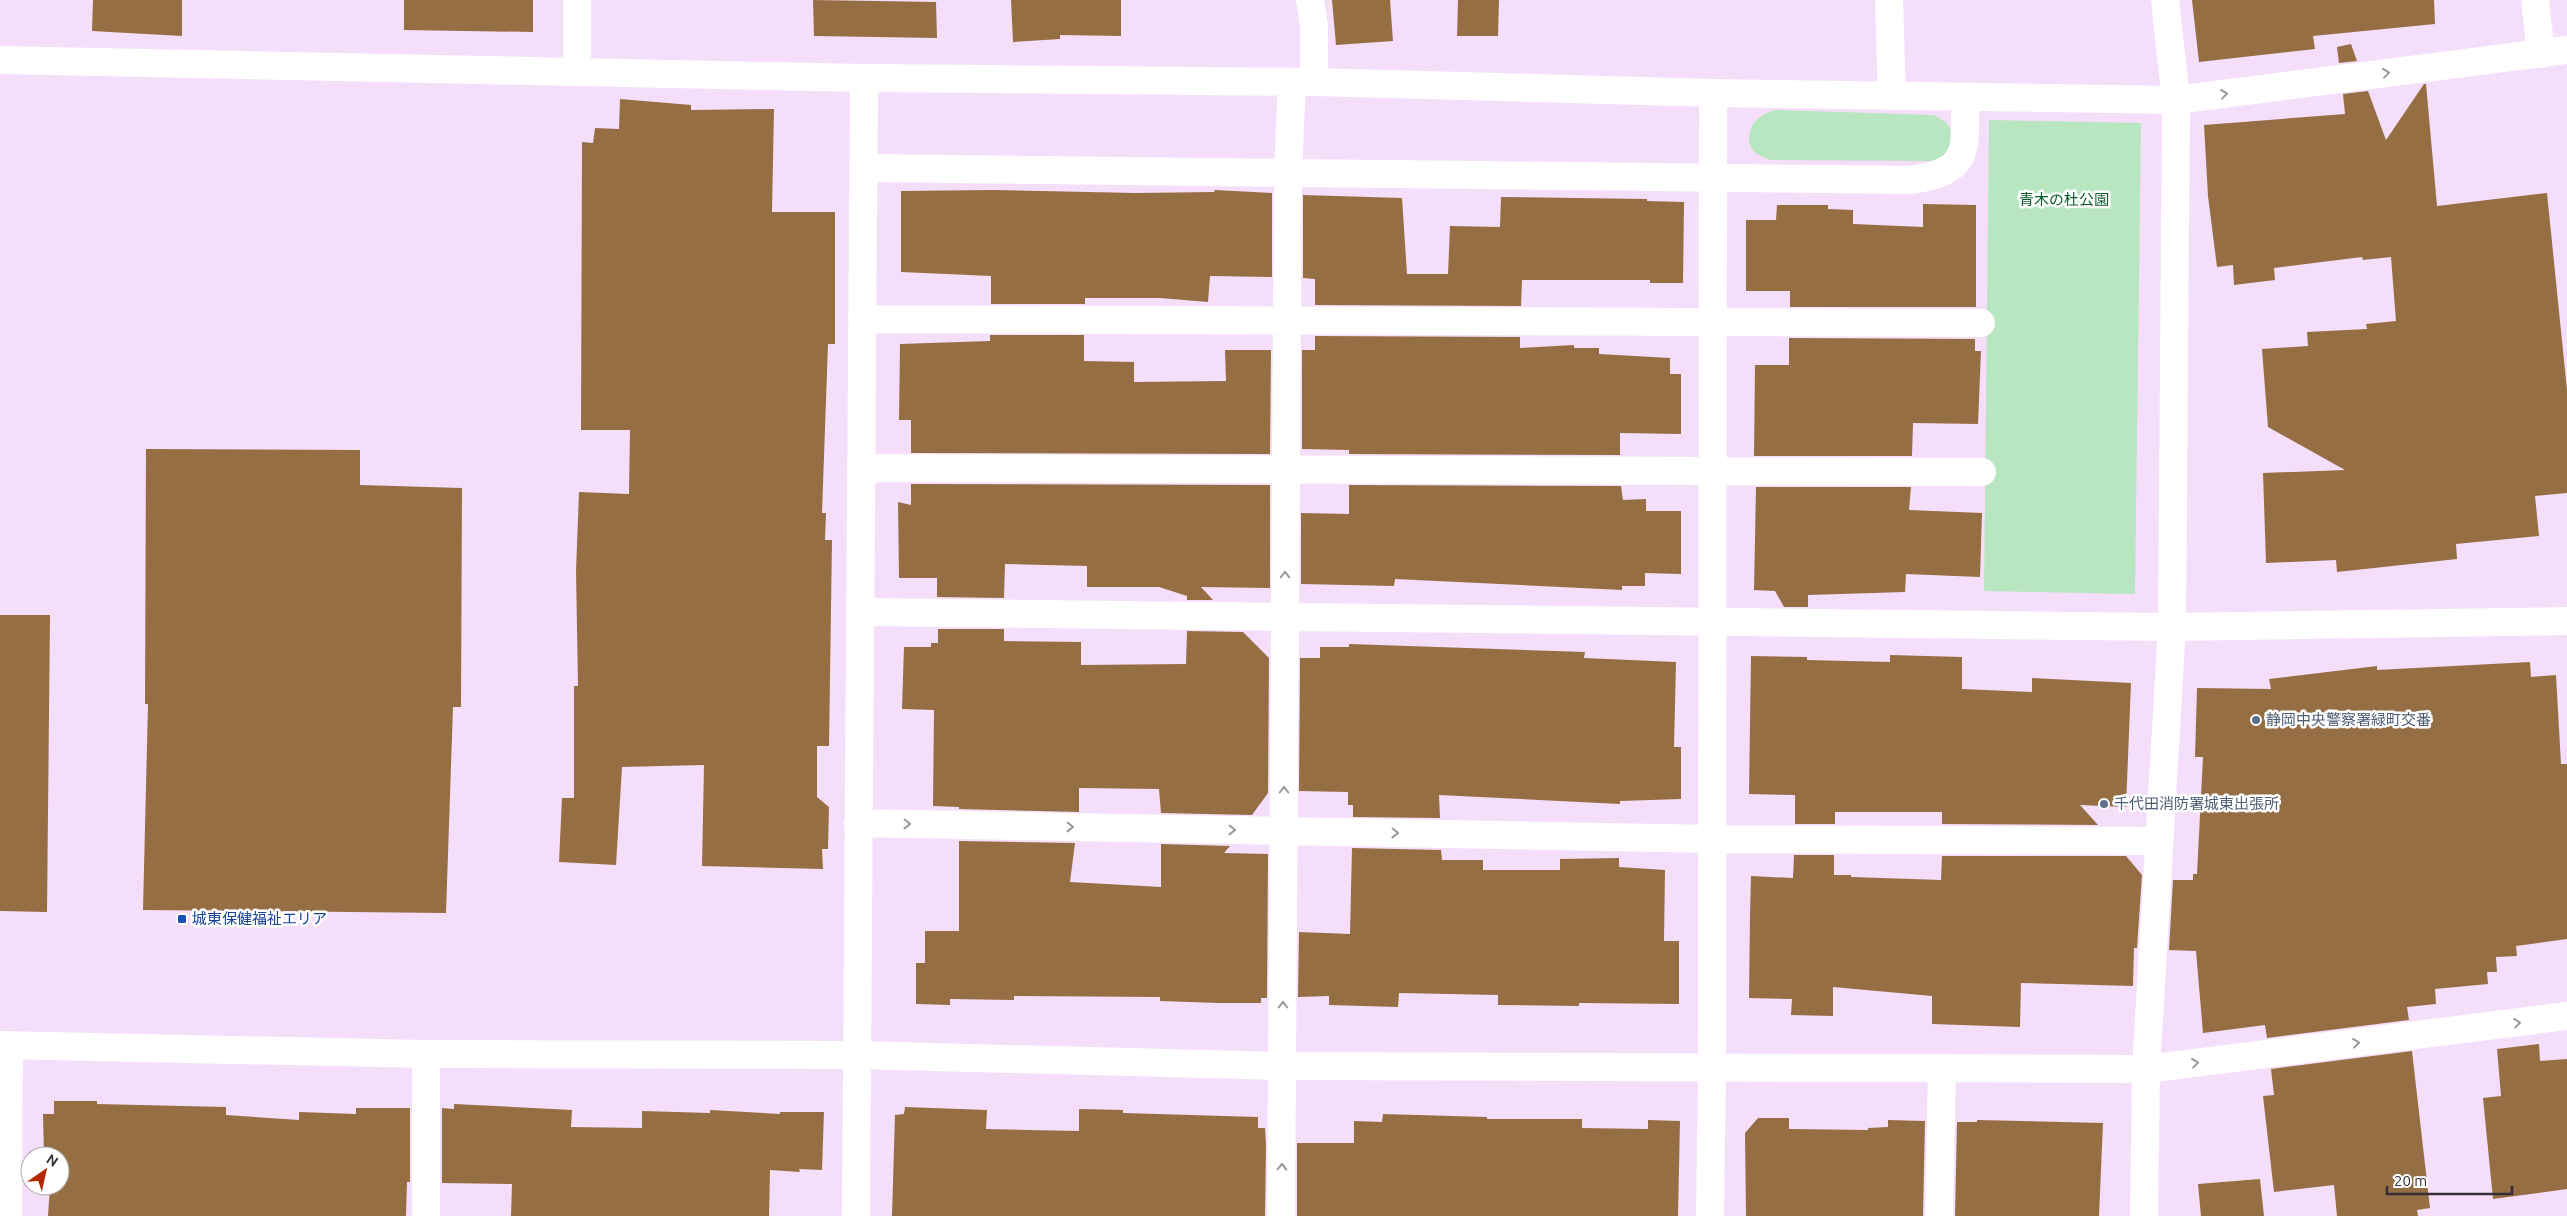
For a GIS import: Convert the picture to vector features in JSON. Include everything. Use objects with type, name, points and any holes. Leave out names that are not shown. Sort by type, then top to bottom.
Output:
[{"type":"street","points":[[577,0],[577,71]]},
{"type":"street","points":[[1281,1216],[1288,171],[1314,26],[1310,0]]},
{"type":"street","points":[[1889,0],[1892,96]]},
{"type":"street","points":[[2144,1216],[2146,1068],[2172,627],[2176,100],[2165,0]]},
{"type":"street","points":[[0,60],[864,78],[1303,82],[1713,93],[2176,100],[2554,52],[2535,0]]},
{"type":"street","points":[[856,1216],[864,78]]},
{"type":"street","points":[[1710,1216],[1713,839],[1713,93]]},
{"type":"street","points":[[863,168],[1288,171],[1911,180],[1936,176],[1955,165],[1964,150],[1965,98]]},
{"type":"street","points":[[862,320],[1982,323]]},
{"type":"street","points":[[861,468],[1982,472]]},
{"type":"street","points":[[860,612],[1712,624],[2172,627],[2567,621]]},
{"type":"street","points":[[858,823],[1713,839],[2159,840]]},
{"type":"street","points":[[8,1216],[4,1045],[426,1054],[858,1055],[1283,1066],[1712,1069],[2146,1068],[2567,1016]]},
{"type":"street","points":[[426,1054],[426,1216]]},
{"type":"street","points":[[1939,1216],[1942,1068]]},
{"type":"green space","points":[[1775,110],[1934,115],[1947,123],[1954,137],[1949,149],[1939,161],[1770,160],[1753,150],[1749,140],[1751,128],[1756,120]]},
{"type":"green space","name":"青木の杜公園","points":[[1989,120],[2141,123],[2135,594],[1984,591]]},
{"type":"building","points":[[93,0],[182,0],[182,36],[92,31]]},
{"type":"building","points":[[404,0],[533,0],[533,32],[404,30]]},
{"type":"building","points":[[813,0],[936,2],[937,38],[814,36]]},
{"type":"building","points":[[1011,0],[1121,0],[1121,36],[1060,35],[1060,39],[1013,42]]},
{"type":"building","points":[[1332,0],[1390,0],[1393,41],[1336,45]]},
{"type":"building","points":[[1458,0],[1499,0],[1498,36],[1457,36]]},
{"type":"building","points":[[2192,0],[2434,0],[2435,24],[2313,36],[2315,49],[2199,62]]},
{"type":"building","points":[[2351,44],[2357,61],[2339,63],[2337,47]]},
{"type":"building","points":[[2424,84],[2426,84],[2437,206],[2547,193],[2567,390],[2567,493],[2535,496],[2539,536],[2456,544],[2457,559],[2337,572],[2336,560],[2266,563],[2263,473],[2345,470],[2268,427],[2262,349],[2308,346],[2307,332],[2367,329],[2366,324],[2396,321],[2391,257],[2363,260],[2362,257],[2274,268],[2275,280],[2234,285],[2233,265],[2217,267],[2208,196],[2204,125],[2345,114],[2343,94],[2368,91],[2386,140]]},
{"type":"building","points":[[620,99],[691,105],[691,110],[774,109],[772,212],[835,212],[835,344],[828,344],[822,513],[826,513],[825,540],[832,540],[829,746],[817,746],[817,797],[829,807],[828,849],[822,849],[823,869],[702,866],[704,765],[622,767],[616,865],[559,862],[562,798],[574,798],[574,686],[578,686],[576,571],[579,492],[629,494],[630,430],[581,430],[582,142],[593,143],[595,128],[619,129]]},
{"type":"building","points":[[993,190],[1136,193],[1214,192],[1215,190],[1272,193],[1272,277],[1210,276],[1208,302],[1160,298],[1085,298],[1085,304],[991,304],[991,276],[901,272],[901,191]]},
{"type":"building","points":[[1303,195],[1402,198],[1407,274],[1448,274],[1450,226],[1500,227],[1501,197],[1647,199],[1647,201],[1684,202],[1683,283],[1650,283],[1650,280],[1522,280],[1521,306],[1315,305],[1315,279],[1303,278]]},
{"type":"building","points":[[1923,204],[1976,205],[1976,307],[1790,307],[1790,291],[1746,291],[1746,220],[1776,220],[1777,205],[1828,205],[1828,209],[1853,210],[1853,224],[1923,227]]},
{"type":"building","points":[[990,335],[1084,335],[1084,361],[1134,362],[1134,382],[1226,381],[1225,350],[1271,350],[1270,454],[911,453],[911,420],[899,420],[900,344],[990,341]]},
{"type":"building","points":[[1315,336],[1520,337],[1520,348],[1574,345],[1574,348],[1599,348],[1599,354],[1670,358],[1670,374],[1681,374],[1681,434],[1620,433],[1620,455],[1349,454],[1349,450],[1302,449],[1302,350],[1315,350]]},
{"type":"building","points":[[1789,338],[1975,339],[1975,351],[1981,351],[1978,424],[1913,423],[1912,456],[1754,456],[1755,365],[1789,365]]},
{"type":"building","points":[[146,449],[360,450],[360,485],[462,488],[461,707],[453,707],[446,913],[143,910],[148,704],[145,704]]},
{"type":"building","points":[[911,484],[1270,485],[1270,588],[1201,587],[1213,600],[1187,600],[1187,596],[1159,587],[1087,587],[1087,566],[1005,564],[1004,598],[937,597],[937,578],[899,578],[898,502],[911,505]]},
{"type":"building","points":[[1349,485],[1621,486],[1623,500],[1646,499],[1646,511],[1681,511],[1681,574],[1645,573],[1645,586],[1622,586],[1622,590],[1395,579],[1394,586],[1301,584],[1301,513],[1349,514]]},
{"type":"building","points":[[1756,487],[1911,487],[1909,510],[1982,513],[1980,577],[1906,574],[1905,592],[1808,595],[1808,607],[1784,607],[1775,591],[1754,590]]},
{"type":"building","points":[[0,615],[50,615],[47,912],[0,911]]},
{"type":"building","points":[[938,629],[1004,629],[1004,641],[1081,642],[1081,665],[1186,664],[1187,631],[1243,632],[1269,658],[1268,793],[1252,815],[1161,813],[1159,789],[1079,788],[1079,812],[959,809],[959,807],[933,806],[934,710],[902,709],[904,647],[931,647],[931,643],[938,643]]},
{"type":"building","points":[[1349,644],[1585,652],[1584,658],[1676,662],[1674,747],[1681,747],[1681,799],[1620,801],[1620,804],[1439,795],[1440,818],[1353,817],[1353,805],[1348,805],[1348,792],[1299,791],[1300,658],[1320,658],[1320,647],[1349,647]]},
{"type":"building","points":[[1890,655],[1962,657],[1962,689],[2032,692],[2032,678],[2131,683],[2126,807],[2080,805],[2098,825],[1942,824],[1942,812],[1835,812],[1835,824],[1795,824],[1795,795],[1749,794],[1751,656],[1807,657],[1807,660],[1890,662]]},
{"type":"building","points":[[2530,662],[2531,677],[2556,675],[2561,764],[2567,764],[2567,939],[2516,946],[2517,956],[2496,957],[2497,972],[2487,972],[2488,984],[2435,989],[2436,1004],[2407,1007],[2409,1020],[2267,1038],[2265,1025],[2203,1033],[2196,951],[2169,950],[2173,880],[2193,880],[2193,874],[2197,874],[2203,757],[2195,757],[2197,688],[2271,689],[2269,679],[2377,666],[2377,670]]},
{"type":"building","points":[[959,841],[1075,843],[1070,882],[1161,887],[1161,844],[1230,846],[1224,853],[1268,854],[1267,998],[1261,998],[1261,1003],[1219,1003],[1160,1001],[1160,997],[1014,996],[1014,1000],[950,999],[950,1005],[916,1004],[916,963],[925,963],[925,931],[959,931]]},
{"type":"building","points":[[1352,848],[1441,850],[1442,860],[1483,860],[1483,870],[1560,870],[1560,859],[1619,858],[1619,867],[1665,870],[1664,941],[1679,941],[1679,1004],[1579,1003],[1579,1006],[1498,1005],[1498,995],[1399,993],[1398,1007],[1329,1005],[1329,996],[1298,997],[1299,932],[1350,934]]},
{"type":"building","points":[[1794,855],[1834,855],[1834,875],[1941,880],[1942,856],[2126,856],[2142,875],[2137,948],[2134,948],[2133,986],[2021,983],[2020,1027],[1932,1024],[1932,996],[1833,987],[1833,1016],[1791,1015],[1792,999],[1749,998],[1750,915],[1751,876],[1793,878]]},
{"type":"building","points":[[2539,1044],[2540,1061],[2567,1059],[2567,1189],[2493,1199],[2483,1098],[2501,1096],[2497,1049]]},
{"type":"building","points":[[2412,1051],[2430,1208],[2417,1210],[2418,1216],[2337,1216],[2334,1185],[2274,1192],[2263,1096],[2274,1095],[2271,1069]]},
{"type":"building","points":[[54,1101],[226,1107],[226,1115],[299,1120],[299,1112],[356,1114],[356,1108],[410,1108],[410,1182],[407,1182],[406,1216],[48,1216],[49,1196],[70,1196],[70,1146],[44,1146],[43,1114],[54,1114]]},
{"type":"building","points":[[454,1104],[572,1110],[571,1127],[642,1128],[642,1111],[710,1113],[710,1110],[780,1114],[780,1112],[824,1112],[822,1170],[799,1169],[800,1172],[770,1170],[769,1216],[511,1216],[512,1184],[442,1183],[442,1108],[454,1109]]},
{"type":"building","points":[[905,1107],[987,1110],[986,1129],[1079,1131],[1079,1109],[1123,1110],[1123,1113],[1258,1117],[1258,1128],[1265,1128],[1265,1216],[892,1216],[895,1115],[904,1114]]},
{"type":"building","points":[[1383,1114],[1487,1117],[1487,1119],[1582,1119],[1582,1128],[1648,1129],[1648,1120],[1680,1121],[1678,1216],[1297,1216],[1297,1143],[1354,1143],[1354,1121],[1382,1122]]},
{"type":"building","points":[[1758,1118],[1789,1118],[1789,1129],[1868,1130],[1868,1128],[1888,1127],[1888,1120],[1925,1121],[1923,1216],[1746,1216],[1745,1133]]},
{"type":"building","points":[[1977,1120],[2103,1123],[2099,1216],[1955,1216],[1957,1122],[1977,1122]]},
{"type":"building","points":[[2260,1179],[2264,1216],[2201,1216],[2198,1184]]},
{"type":"place","name":"静岡中央警察署緑町交番","points":[[2256,720]]},
{"type":"place","name":"千代田消防署城東出張所","points":[[2104,804]]},
{"type":"place","name":"城東保健福祉エリア","points":[[182,919]]}]
